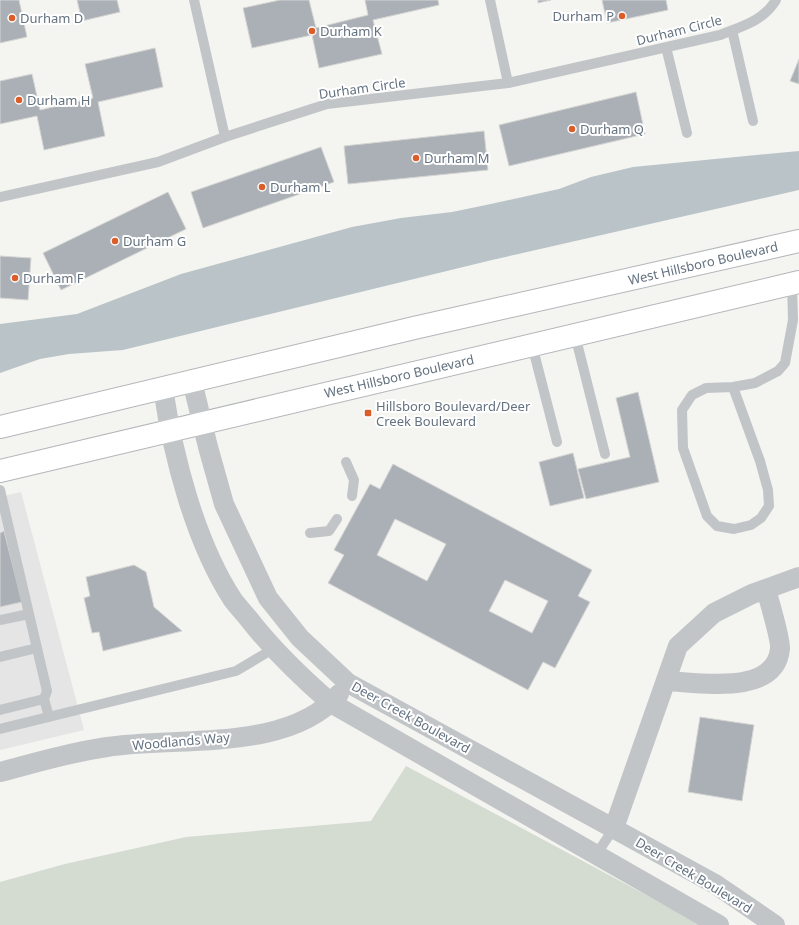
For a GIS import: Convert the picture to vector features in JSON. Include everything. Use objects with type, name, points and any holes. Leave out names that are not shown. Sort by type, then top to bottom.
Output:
[{"type":"main road","name":"West Hillsboro Boulevard","points":[[0,427],[414,328],[799,241]]},
{"type":"main road","name":"West Hillsboro Boulevard","points":[[0,471],[575,335],[797,279]]},
{"type":"street","name":"Deer Creek Boulevard","points":[[192,381],[224,504],[268,598],[300,638],[348,683],[402,714],[715,884],[775,925]]},
{"type":"street","name":"Deer Creek Boulevard","points":[[163,388],[169,430],[195,518],[212,560],[233,600],[273,649],[303,679],[331,703],[719,925]]},
{"type":"street","points":[[614,828],[678,646],[714,613],[766,589],[799,578]]},
{"type":"street","points":[[666,681],[733,684],[750,681],[764,675],[774,666],[780,648],[766,589]]},
{"type":"street","name":"Woodlands Way","points":[[0,772],[107,746],[192,741],[279,730],[302,721],[331,703],[348,683]]},
{"type":"lane","points":[[194,0],[224,137]]},
{"type":"lane","points":[[490,0],[508,83]]},
{"type":"lane","name":"Durham Circle","points":[[0,196],[158,162],[224,137],[326,104],[508,83],[666,47],[753,23],[770,9],[776,0]]},
{"type":"lane","points":[[732,30],[753,121]]},
{"type":"lane","points":[[666,47],[687,133]]},
{"type":"lane","points":[[733,387],[760,461],[768,490],[769,506],[761,518],[751,525],[734,529],[717,526],[707,516],[683,448],[682,410],[692,395],[706,388],[733,387],[755,383],[778,371],[785,363],[793,320],[797,279]]},
{"type":"lane","points":[[575,335],[605,454]]},
{"type":"lane","points":[[532,345],[557,442]]},
{"type":"lane","points":[[346,462],[354,480],[352,496]]},
{"type":"lane","points":[[0,490],[47,691],[44,699],[49,717]]},
{"type":"lane","points":[[310,534],[329,531],[337,519]]},
{"type":"lane","points":[[0,620],[29,614]]},
{"type":"lane","points":[[0,657],[37,648]]},
{"type":"lane","points":[[0,729],[236,672],[273,649]]},
{"type":"lane","points":[[0,710],[44,699]]},
{"type":"lane","points":[[596,855],[614,828]]},
{"type":"shaded area","points":[[799,151],[799,190],[492,260],[123,350],[69,354],[40,359],[0,373],[0,324],[77,314],[181,274],[352,227],[401,218],[452,212],[486,205],[559,189],[591,177],[633,167]]},
{"type":"shaded area","points":[[21,492],[84,730],[0,750],[0,497]]},
{"type":"shaded area","points":[[406,766],[702,925],[0,925],[0,882],[65,864],[186,837],[371,821]]},
{"type":"building","name":"Durham D","points":[[0,0],[19,0],[27,37],[0,43]]},
{"type":"building","points":[[77,0],[117,0],[120,12],[82,21]]},
{"type":"building","name":"Durham K","points":[[280,0],[309,0],[316,28],[368,15],[365,0],[438,0],[439,5],[373,20],[382,54],[319,68],[312,35],[252,48],[243,8]]},
{"type":"building","name":"Durham P","points":[[538,0],[551,0],[538,3]]},
{"type":"building","name":"Durham P","points":[[602,0],[666,0],[668,10],[607,23]]},
{"type":"building","name":"Durham H","points":[[155,48],[163,87],[98,102],[105,136],[44,150],[37,116],[0,124],[0,81],[32,74],[40,110],[93,98],[85,64]]},
{"type":"building","points":[[799,59],[799,84],[790,81]]},
{"type":"building","name":"Durham Q","points":[[636,92],[645,134],[509,166],[499,125]]},
{"type":"building","name":"Durham M","points":[[484,131],[488,170],[348,184],[344,146]]},
{"type":"building","name":"Durham L","points":[[321,147],[334,182],[203,228],[191,192]]},
{"type":"building","name":"Durham G","points":[[168,192],[186,229],[61,290],[43,253]]},
{"type":"building","name":"Durham F","points":[[0,256],[31,258],[28,300],[0,298]]},
{"type":"building","points":[[638,392],[659,482],[586,499],[578,469],[630,457],[616,398]]},
{"type":"building","points":[[573,453],[584,498],[550,506],[539,462]]},
{"type":"building","points":[[393,464],[592,570],[578,596],[590,602],[555,668],[543,662],[528,690],[328,583],[344,555],[334,550],[370,484],[380,489]],"holes":[[[395,519],[446,544],[427,581],[377,555]],[[505,580],[548,601],[532,633],[489,611]]]},
{"type":"building","points":[[4,531],[22,602],[0,607],[0,533]]},
{"type":"building","points":[[134,565],[146,572],[154,607],[182,631],[103,651],[99,632],[92,633],[84,598],[90,596],[86,577]]},
{"type":"building","points":[[700,717],[754,725],[742,801],[688,792]]},
{"type":"place","name":"Durham P","points":[[622,16]]},
{"type":"place","name":"Durham D","points":[[12,18]]},
{"type":"place","name":"Durham K","points":[[312,31]]},
{"type":"place","name":"Durham H","points":[[19,100]]},
{"type":"place","name":"Durham Q","points":[[572,129]]},
{"type":"place","name":"Durham M","points":[[416,158]]},
{"type":"place","name":"Durham L","points":[[262,187]]},
{"type":"place","name":"Durham G","points":[[115,241]]},
{"type":"place","name":"Durham F","points":[[15,278]]},
{"type":"place","name":"Hillsboro Boulevard/Deer Creek Boulevard","points":[[368,413]]}]
